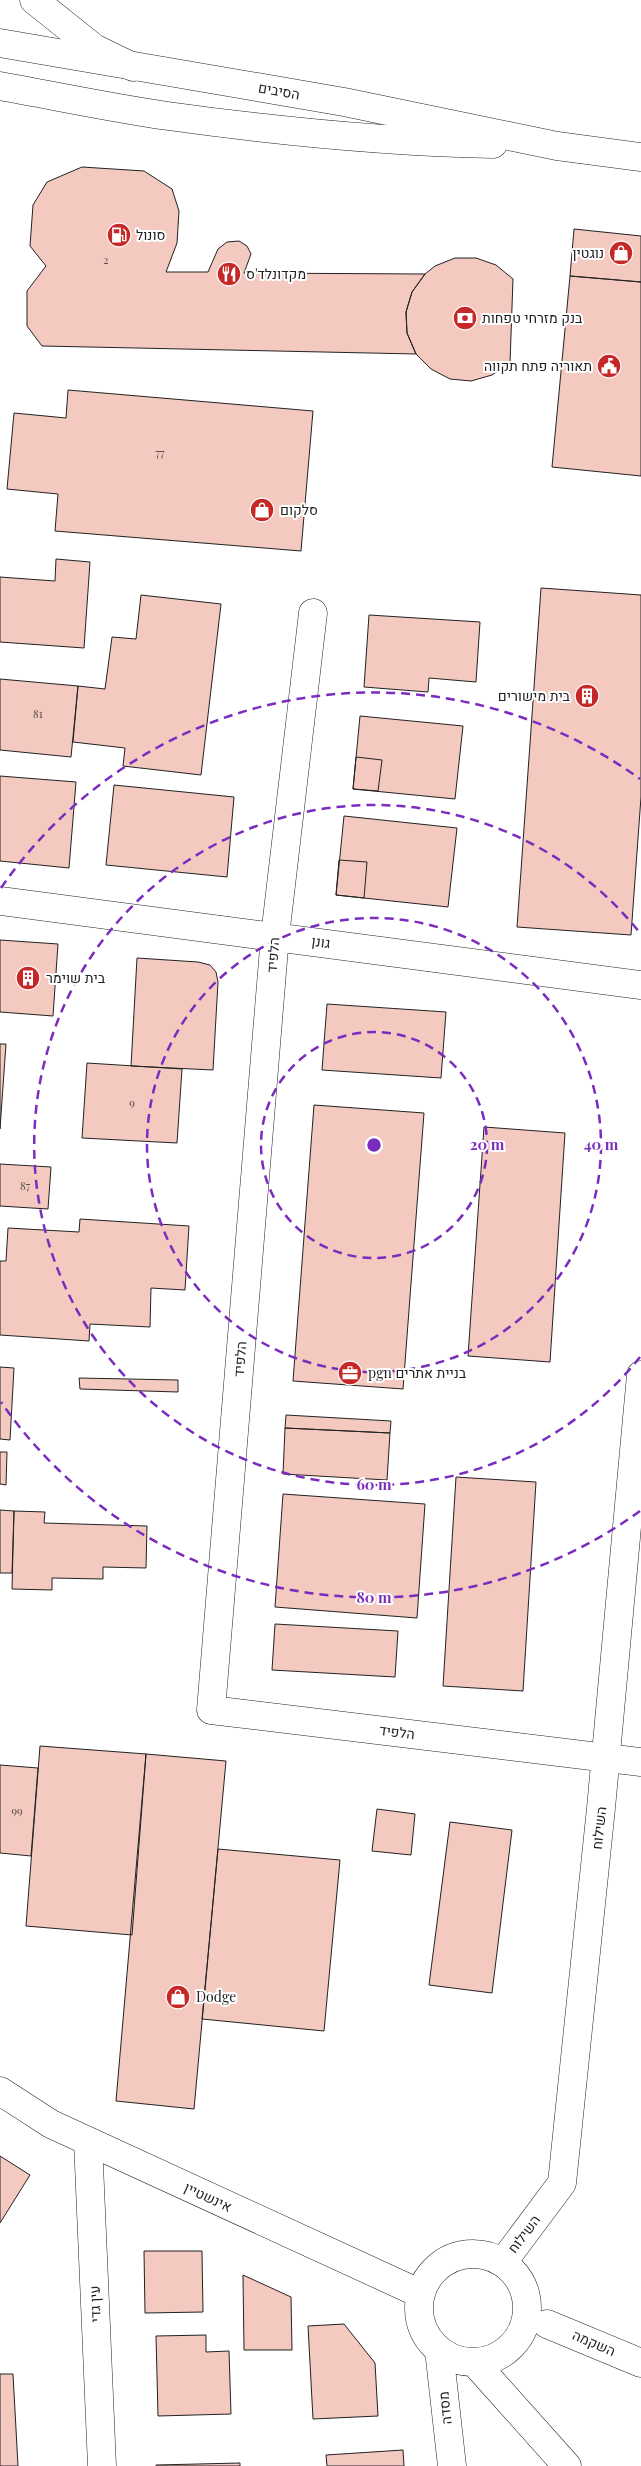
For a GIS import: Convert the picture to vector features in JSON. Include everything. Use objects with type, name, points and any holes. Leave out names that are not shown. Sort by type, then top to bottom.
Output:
[{"type":"street","points":[[34,0],[94,48],[133,67]]},
{"type":"street","name":"הסיבים","points":[[0,43],[344,102],[557,146],[641,157]]},
{"type":"street","name":"הסיבים","points":[[0,86],[167,116],[345,137],[417,143],[557,146]]},
{"type":"street","name":"הלפיד","points":[[313,613],[275,936],[211,1710],[641,1762]]},
{"type":"street","name":"גונן","points":[[0,901],[641,985]]},
{"type":"street","name":"השילוח","points":[[503,2262],[562,2183],[606,1758],[641,1375]]},
{"type":"street","name":"אינשטיין","points":[[2,2094],[51,2124],[421,2294]]},
{"type":"street","name":"עין גדי","points":[[88,2141],[102,2466]]},
{"type":"street","points":[[471,2253],[488,2255],[503,2262],[514,2272],[523,2285],[527,2300],[527,2315],[523,2330],[515,2343],[503,2353],[489,2360],[474,2362],[450,2356],[439,2350],[429,2339],[422,2325],[419,2310],[421,2294],[428,2279],[439,2266],[454,2257],[471,2253]]},
{"type":"street","name":"השקמה","points":[[547,2324],[641,2363]]},
{"type":"street","name":"מסדה","points":[[439,2350],[452,2466]]},
{"type":"street","points":[[474,2362],[567,2466]]},
{"type":"building","points":[[82,167],[144,171],[172,189],[179,211],[177,243],[166,272],[208,272],[218,249],[227,242],[239,241],[247,246],[251,254],[244,273],[425,274],[412,292],[406,312],[407,333],[416,354],[42,346],[27,326],[27,291],[46,266],[30,246],[33,205],[47,182]]},
{"type":"building","points":[[574,229],[641,236],[641,282],[570,276]]},
{"type":"building","points":[[455,258],[476,258],[496,265],[513,279],[510,363],[492,375],[471,381],[450,379],[431,369],[416,354],[407,333],[406,312],[412,292],[425,274],[435,266]]},
{"type":"building","points":[[570,276],[641,282],[641,476],[552,467]]},
{"type":"building","name":"סלקום","points":[[68,390],[313,411],[301,551],[55,531],[58,494],[7,489],[14,413],[66,418]]},
{"type":"building","points":[[56,559],[90,562],[84,648],[0,642],[0,577],[55,581]]},
{"type":"building","name":"בית מישורים","points":[[541,588],[641,595],[641,797],[631,935],[517,927]]},
{"type":"building","points":[[141,595],[221,604],[201,775],[123,766],[125,748],[73,742],[78,686],[105,689],[112,637],[136,639]]},
{"type":"building","points":[[369,615],[480,622],[476,682],[429,678],[428,692],[364,687]]},
{"type":"building","points":[[0,679],[78,686],[71,757],[0,750]]},
{"type":"building","points":[[360,716],[463,726],[455,799],[353,789]]},
{"type":"building","points":[[356,757],[382,760],[378,791],[353,789]]},
{"type":"building","points":[[0,776],[76,782],[69,868],[0,861]]},
{"type":"building","points":[[114,785],[234,797],[227,877],[106,865]]},
{"type":"building","points":[[344,816],[457,828],[448,907],[336,895]]},
{"type":"building","points":[[339,860],[367,862],[364,898],[336,895]]},
{"type":"building","name":"בית שוימר","points":[[0,940],[58,944],[53,1016],[0,1012]]},
{"type":"building","points":[[137,958],[198,962],[210,965],[216,972],[218,982],[213,1070],[131,1066]]},
{"type":"building","points":[[327,1004],[446,1012],[441,1078],[322,1070]]},
{"type":"building","points":[[0,1044],[6,1044],[0,1129]]},
{"type":"building","points":[[87,1063],[182,1069],[177,1143],[82,1138]]},
{"type":"building","points":[[314,1105],[424,1113],[403,1389],[293,1381]]},
{"type":"building","points":[[484,1127],[565,1133],[550,1362],[468,1356]]},
{"type":"building","points":[[0,1164],[51,1167],[48,1209],[0,1206]]},
{"type":"building","points":[[80,1219],[189,1226],[185,1290],[151,1288],[150,1327],[90,1324],[89,1341],[0,1335],[0,1261],[6,1261],[8,1228],[79,1232]]},
{"type":"building","points":[[0,1367],[14,1368],[10,1440],[0,1439]]},
{"type":"building","points":[[79,1378],[178,1380],[178,1392],[80,1389]]},
{"type":"building","points":[[286,1415],[391,1421],[390,1433],[285,1428]]},
{"type":"building","points":[[285,1428],[390,1433],[387,1480],[283,1474]]},
{"type":"building","points":[[0,1452],[7,1452],[6,1485],[0,1484]]},
{"type":"building","points":[[456,1477],[536,1482],[523,1691],[443,1686]]},
{"type":"building","points":[[283,1494],[425,1504],[417,1618],[275,1607]]},
{"type":"building","points":[[0,1510],[14,1511],[12,1573],[0,1573]]},
{"type":"building","points":[[14,1511],[45,1512],[44,1523],[147,1526],[146,1568],[103,1567],[103,1579],[52,1578],[52,1590],[12,1589]]},
{"type":"building","points":[[275,1624],[398,1631],[395,1677],[272,1670]]},
{"type":"building","points":[[40,1746],[146,1754],[132,1935],[26,1926]]},
{"type":"building","points":[[146,1754],[226,1761],[194,2109],[116,2101]]},
{"type":"building","points":[[0,1765],[38,1768],[31,1856],[0,1853]]},
{"type":"building","points":[[377,1809],[415,1814],[411,1855],[372,1851]]},
{"type":"building","points":[[450,1822],[512,1830],[492,1993],[429,1985]]},
{"type":"building","points":[[218,1849],[340,1860],[324,2031],[202,2019]]},
{"type":"building","points":[[0,2156],[30,2175],[0,2223]]},
{"type":"building","points":[[144,2251],[202,2251],[203,2312],[145,2313]]},
{"type":"building","points":[[243,2275],[291,2297],[292,2350],[244,2350]]},
{"type":"building","points":[[344,2324],[375,2363],[378,2416],[313,2419],[308,2326]]},
{"type":"building","points":[[206,2335],[206,2352],[229,2351],[231,2414],[158,2416],[156,2336]]},
{"type":"building","points":[[0,2374],[13,2374],[18,2466],[0,2466]]},
{"type":"building","points":[[403,2450],[404,2466],[327,2466],[326,2455]]},
{"type":"building","points":[[240,2463],[240,2466],[156,2466],[156,2465]]},
{"type":"place","name":"סונול","points":[[119,235]]},
{"type":"place","name":"נוגטין","points":[[621,253]]},
{"type":"place","name":"מקדונלד'ס","points":[[229,274]]},
{"type":"place","name":"בנק מזרחי טפחות","points":[[465,318]]},
{"type":"place","name":"תאוריה פתח תקווה","points":[[609,366]]},
{"type":"place","name":"סלקום","points":[[262,510]]},
{"type":"place","name":"בית מישורים","points":[[587,696]]},
{"type":"place","name":"בית שוימר","points":[[28,978]]},
{"type":"place","name":"pgn בניית אתרים","points":[[350,1373]]},
{"type":"place","name":"Dodge","points":[[178,1997]]}]
